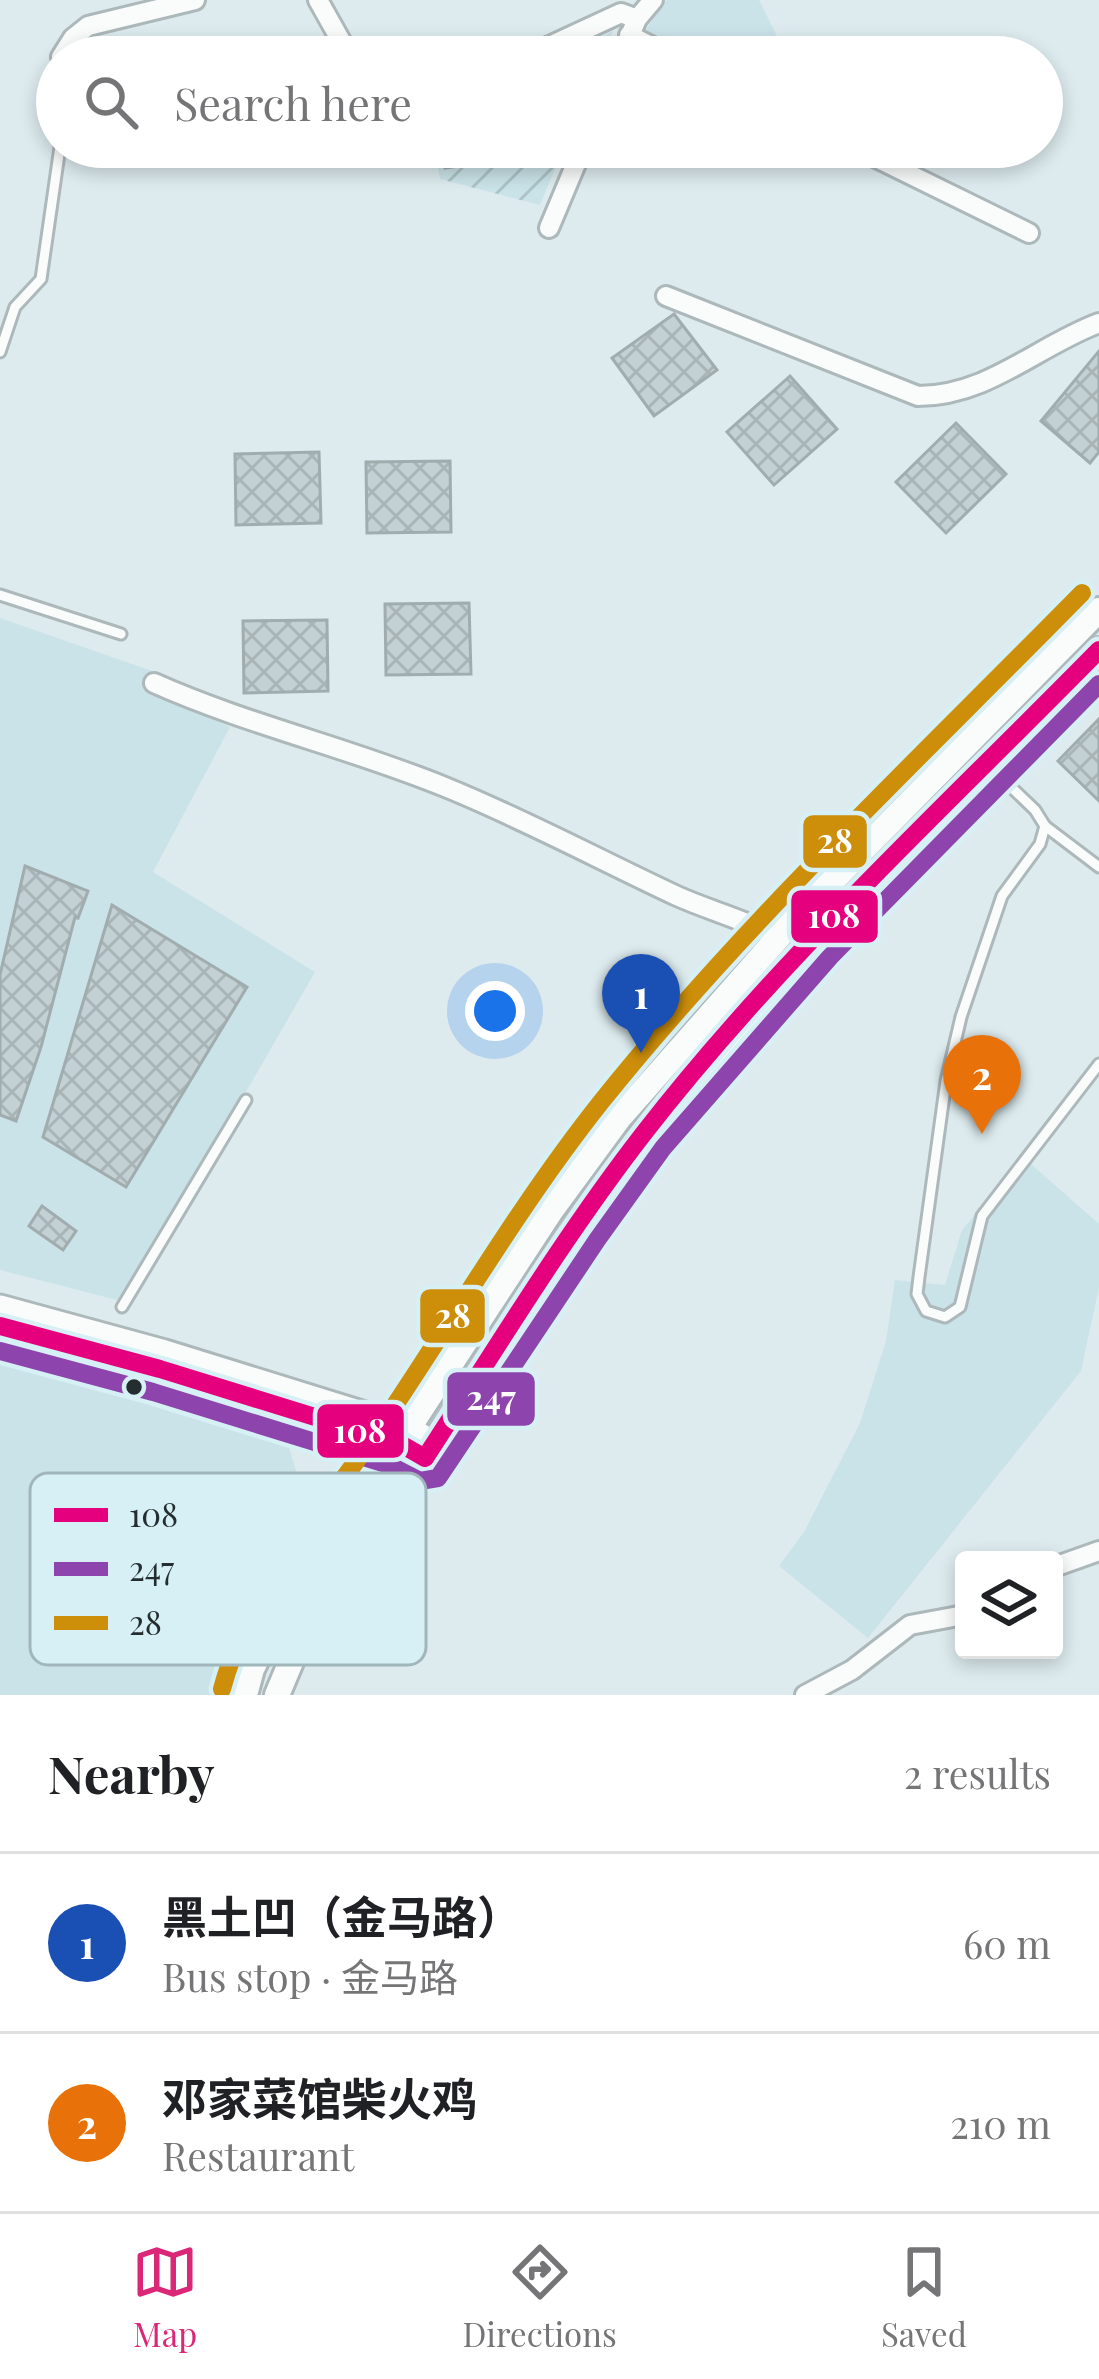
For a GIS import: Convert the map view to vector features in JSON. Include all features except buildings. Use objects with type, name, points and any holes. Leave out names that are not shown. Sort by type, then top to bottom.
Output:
[{"type":"main road","points":[[378,1473],[551,1211],[620,1117],[777,938],[1099,610]]},
{"type":"main road","points":[[414,1473],[644,1133],[814,941],[1097,657]]},
{"type":"main road","points":[[245,1695],[254,1665]]},
{"type":"main road","points":[[277,1695],[289,1665]]},
{"type":"street","points":[[76,36],[88,26],[195,0]]},
{"type":"street","points":[[318,0],[338,36]]},
{"type":"street","points":[[629,36],[652,0]]},
{"type":"street","points":[[571,36],[621,13],[645,36]]},
{"type":"street","points":[[549,228],[574,168]]},
{"type":"street","points":[[897,168],[1029,233]]},
{"type":"street","points":[[666,296],[918,396],[960,392],[985,383],[1099,323]]},
{"type":"street","points":[[154,683],[201,704],[447,788],[702,908],[748,921],[777,938]]},
{"type":"street","points":[[0,1306],[165,1351],[405,1435],[430,1451]]},
{"type":"street","points":[[0,1326],[405,1435]]},
{"type":"street","points":[[1063,1564],[1099,1551]]},
{"type":"street","points":[[805,1695],[852,1670],[910,1624],[955,1617]]},
{"type":"lane","points":[[0,352],[15,308],[40,279],[57,168]]},
{"type":"lane","points":[[0,595],[121,634]]},
{"type":"lane","points":[[988,765],[1035,810],[1045,826],[1099,867]]},
{"type":"lane","points":[[1045,826],[1040,844],[1001,896],[961,1017],[946,1081],[919,1277],[917,1294],[926,1311],[944,1317],[960,1307],[982,1216],[1099,1064]]},
{"type":"lane","points":[[122,1307],[246,1100]]},
{"type":"shaded area","points":[[759,0],[777,36],[648,36],[644,34],[662,2]]},
{"type":"shaded area","points":[[438,168],[555,168],[540,205],[440,179]]},
{"type":"shaded area","points":[[0,618],[152,671],[149,691],[230,727],[153,872],[315,972],[125,1302],[0,1270]]},
{"type":"shaded area","points":[[1023,1157],[1099,1224],[1099,1287],[1081,1371],[868,1638],[779,1566],[804,1532],[860,1423],[886,1341],[895,1280],[945,1285],[962,1230]]},
{"type":"shaded area","points":[[0,1355],[288,1444],[297,1473],[30,1473],[30,1665],[245,1665],[231,1695],[0,1695]]},
{"type":"transit line","name":"28","points":[[347,1473],[543,1180],[601,1102],[774,905],[1082,593]]},
{"type":"transit line","name":"108","points":[[0,1326],[160,1369],[399,1443],[425,1458],[586,1212],[696,1069],[864,885],[1099,650]]},
{"type":"transit line","name":"247","points":[[426,1480],[438,1478],[663,1148],[830,957],[1099,684]]},
{"type":"transit line","name":"247","points":[[0,1351],[153,1392],[404,1473]]},
{"type":"transit line","name":"28","points":[[222,1689],[230,1665]]},
{"type":"place","name":"黑土凹（金马路）","points":[[641,1053]]},
{"type":"place","name":"邓家菜馆柴火鸡","points":[[982,1134]]}]
